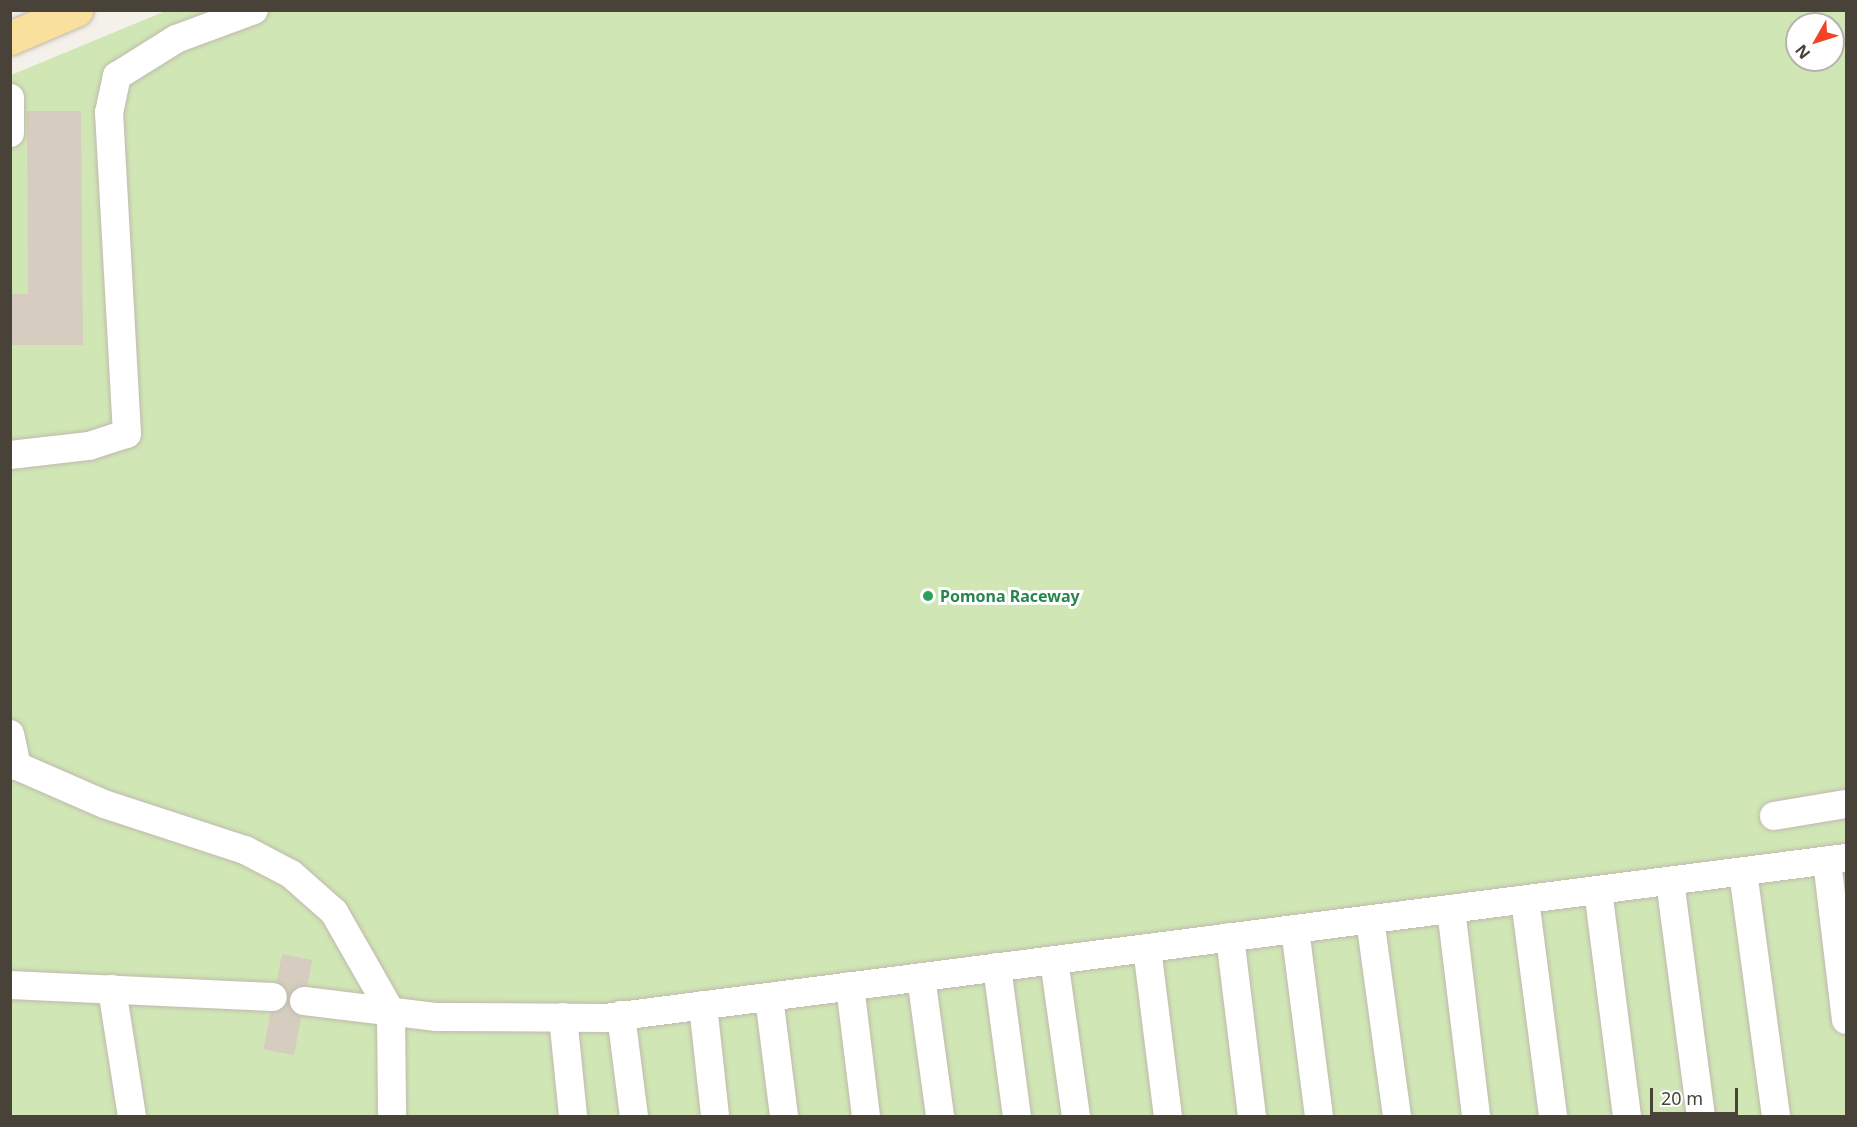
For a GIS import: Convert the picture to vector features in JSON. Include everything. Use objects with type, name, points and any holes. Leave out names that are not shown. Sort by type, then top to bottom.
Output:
[{"type":"main road","points":[[10,38],[76,10]]},
{"type":"lane","points":[[10,455],[89,446],[127,434],[109,113],[117,76],[176,39],[254,10]]},
{"type":"lane","points":[[10,98],[10,133]]},
{"type":"lane","points":[[10,734],[14,766],[104,804],[245,850],[291,874],[334,912],[391,1012],[392,1116]]},
{"type":"lane","points":[[1774,816],[1846,804]]},
{"type":"lane","points":[[304,1001],[437,1017],[621,1015],[1837,859],[1846,1020]]},
{"type":"lane","points":[[1743,872],[1776,1116]]},
{"type":"lane","points":[[1670,881],[1701,1116]]},
{"type":"lane","points":[[1598,890],[1627,1116]]},
{"type":"lane","points":[[1525,900],[1553,1116]]},
{"type":"lane","points":[[1451,909],[1476,1116]]},
{"type":"lane","points":[[1370,919],[1397,1116]]},
{"type":"lane","points":[[1295,929],[1319,1116]]},
{"type":"lane","points":[[1230,937],[1252,1116]]},
{"type":"lane","points":[[1147,948],[1168,1116]]},
{"type":"lane","points":[[1054,960],[1076,1116]]},
{"type":"lane","points":[[996,967],[1017,1116]]},
{"type":"lane","points":[[921,977],[940,1116]]},
{"type":"lane","points":[[10,985],[273,997]]},
{"type":"lane","points":[[850,986],[866,1116]]},
{"type":"lane","points":[[112,989],[132,1116]]},
{"type":"lane","points":[[769,997],[784,1116]]},
{"type":"lane","points":[[703,1005],[715,1116]]},
{"type":"lane","points":[[621,1015],[634,1116]]},
{"type":"lane","points":[[563,1017],[573,1116]]},
{"type":"green space","name":"Pomona Raceway","points":[[168,10],[1846,11],[1846,1116],[11,1116],[11,75]]},
{"type":"building","points":[[27,111],[81,111],[83,345],[10,345],[10,294],[28,294]]},
{"type":"building","points":[[282,954],[312,960],[294,1055],[263,1049]]},
{"type":"place","name":"Pomona Raceway","points":[[928,596]]}]
